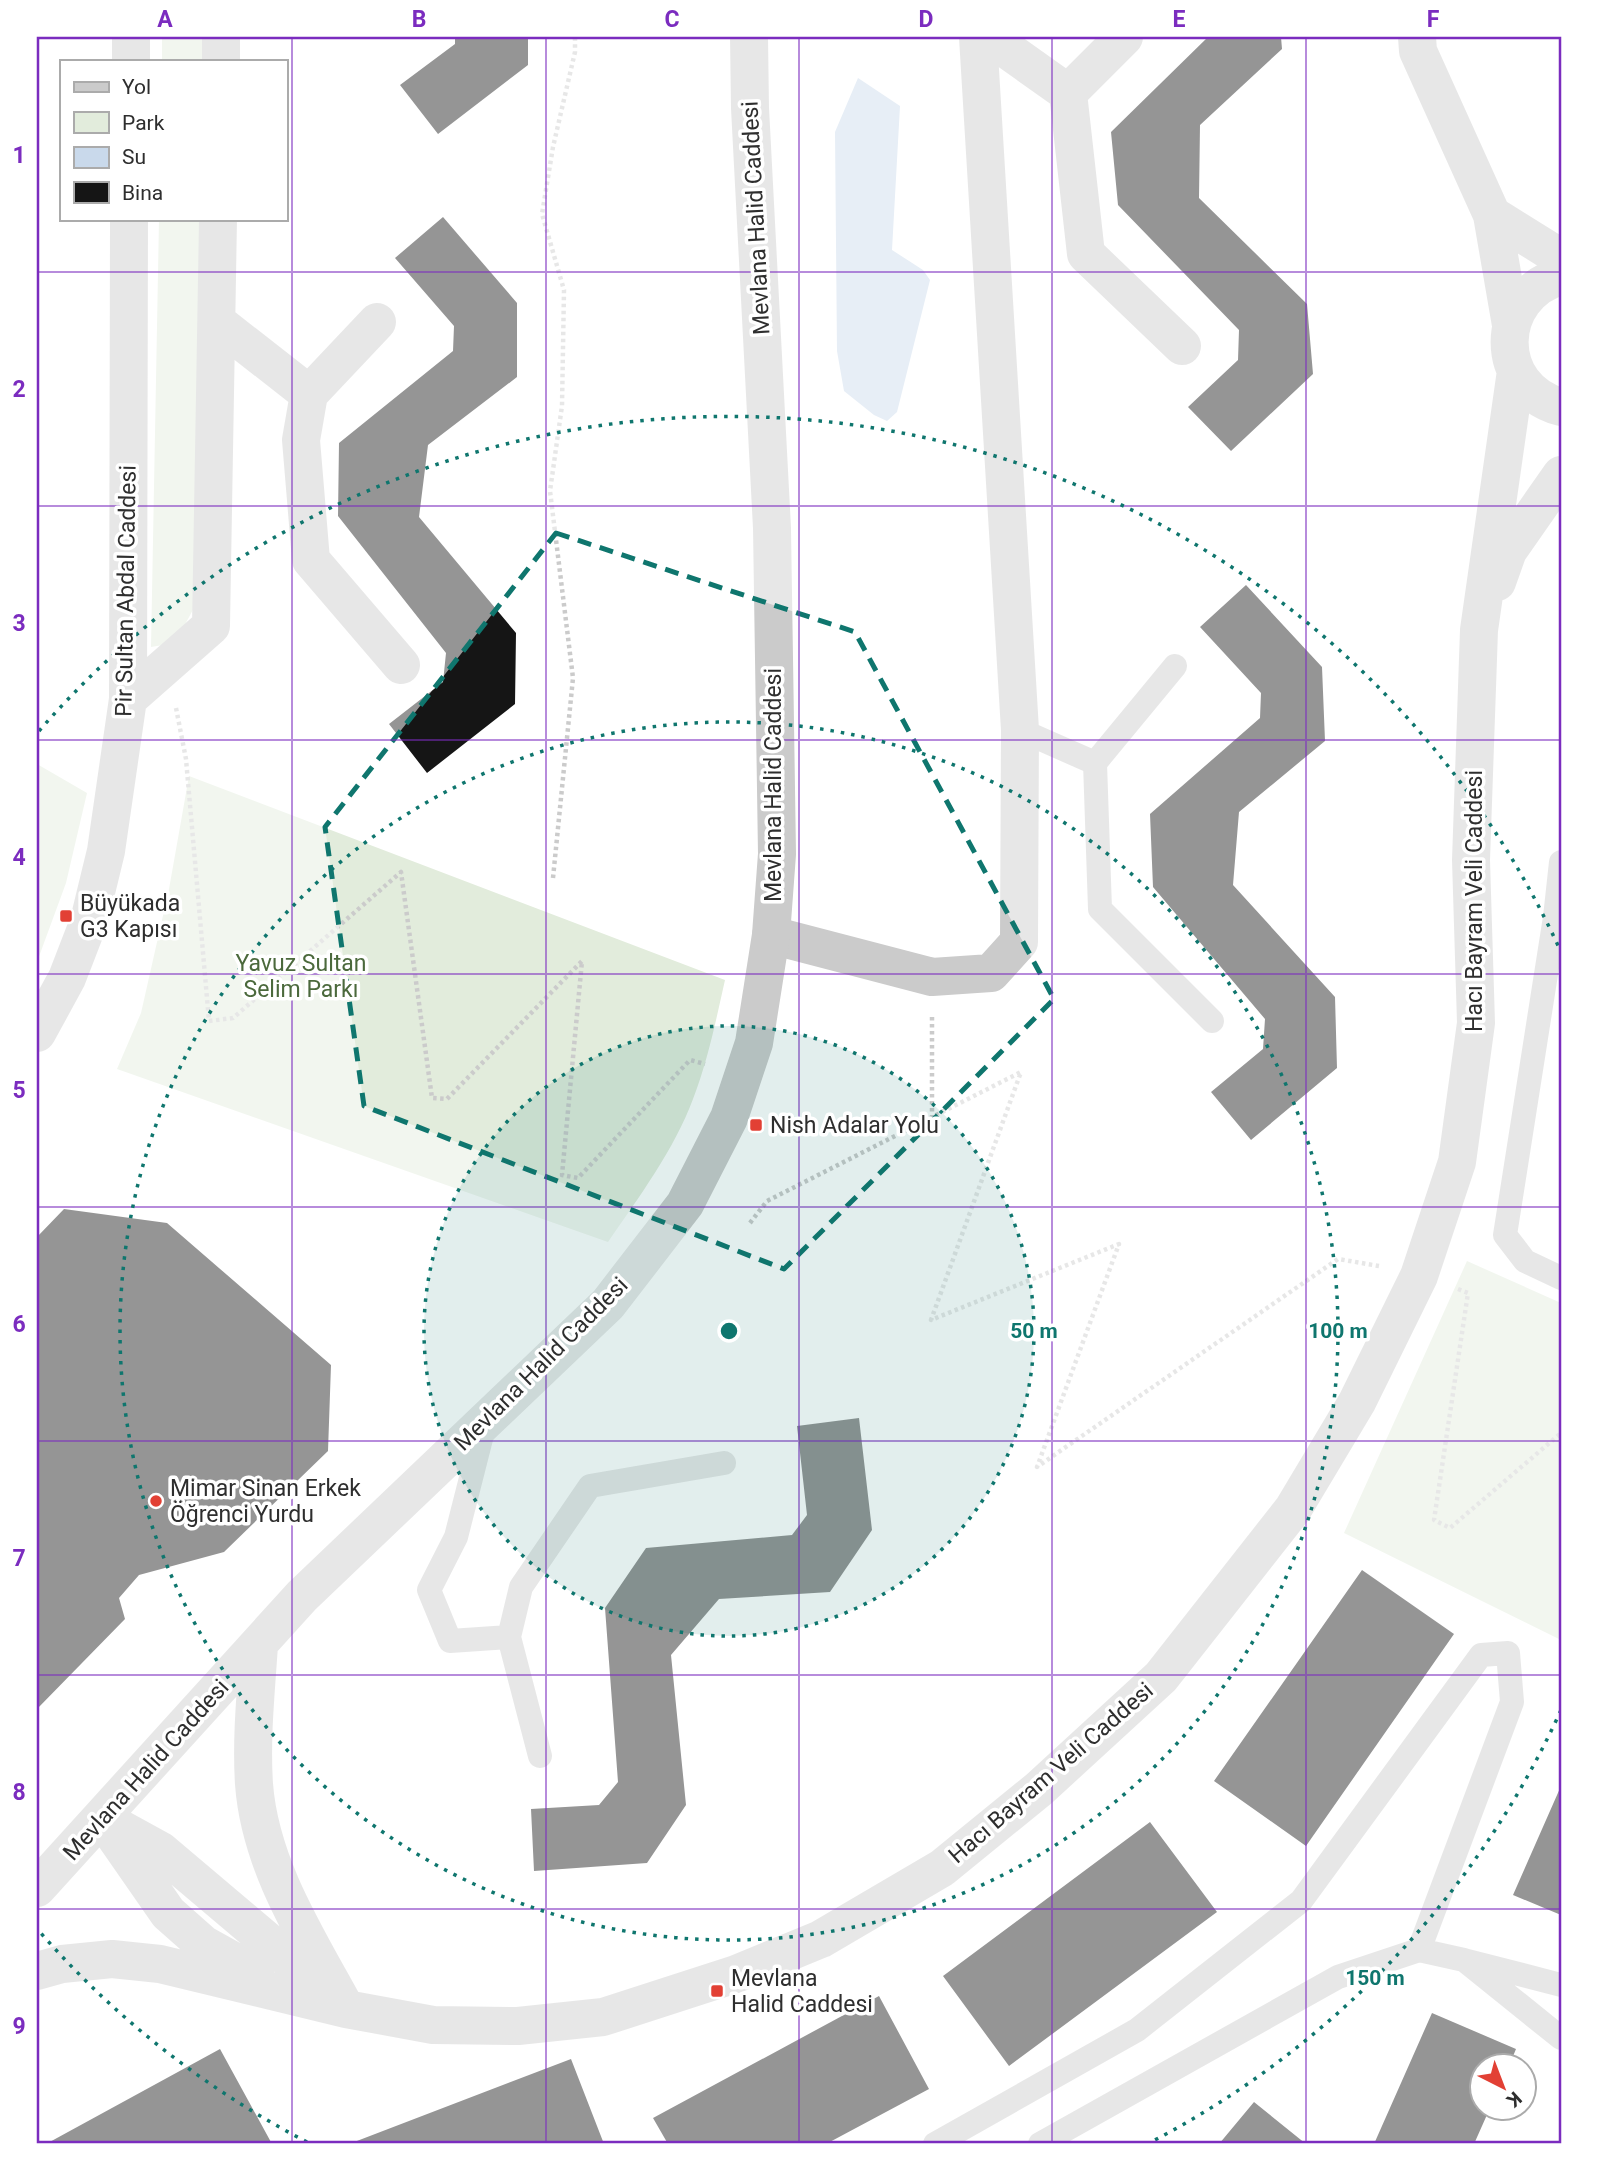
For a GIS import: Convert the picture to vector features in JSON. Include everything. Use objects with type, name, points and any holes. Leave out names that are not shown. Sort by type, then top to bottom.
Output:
[{"type":"street","points":[[131,37],[131,60]]},
{"type":"street","points":[[221,37],[221,60]]},
{"type":"street","name":"Mevlana Halid Caddesi","points":[[37,1888],[302,1596],[608,1304],[685,1204],[729,1118],[754,1043],[771,935],[777,854],[772,528],[749,37]]},
{"type":"street","points":[[771,935],[932,977],[991,973],[1019,942],[1020,730],[978,37]]},
{"type":"street","points":[[989,37],[1068,93],[1086,254],[1182,346]]},
{"type":"street","points":[[1068,93],[1124,37]]},
{"type":"street","points":[[1417,37],[1418,51],[1492,215],[1511,325],[1509,349],[1516,372],[1529,390],[1548,403],[1561,407]]},
{"type":"street","points":[[1492,215],[1561,258]]},
{"type":"street","name":"Pir Sultan Abdal Caddesi","points":[[37,1033],[67,978],[89,921],[106,851],[128,699],[130,220]]},
{"type":"street","points":[[128,699],[211,626],[218,220]]},
{"type":"street","points":[[1511,325],[1519,307],[1531,291],[1561,276]]},
{"type":"street","points":[[217,321],[309,394]]},
{"type":"street","points":[[377,322],[309,394],[301,440],[311,560],[401,665]]},
{"type":"street","points":[[1479,630],[1516,372]]},
{"type":"street","points":[[1479,630],[1508,551],[1561,475]]},
{"type":"street","name":"Hacı Bayram Veli Caddesi","points":[[346,2009],[433,2025],[518,2026],[603,2017],[736,1974],[821,1939],[943,1868],[1039,1790],[1161,1677],[1293,1509],[1357,1402],[1419,1276],[1457,1162],[1476,1023],[1471,860],[1479,630]]},
{"type":"street","points":[[259,1645],[253,1732],[254,1786],[267,1849],[286,1899],[346,2009]]},
{"type":"street","points":[[102,1818],[168,1913],[203,1944],[253,1972],[346,2009]]},
{"type":"street","points":[[37,1971],[62,1964],[112,1959],[160,1964],[346,2009]]},
{"type":"lane","points":[[1175,666],[1095,763],[1100,909],[1212,1021]]},
{"type":"lane","points":[[1020,730],[1095,763]]},
{"type":"lane","points":[[1561,862],[1555,917],[1505,1235],[1525,1261],[1561,1278]]},
{"type":"lane","points":[[486,1419],[456,1537],[429,1590],[450,1641],[509,1637]]},
{"type":"lane","points":[[540,1756],[509,1637],[521,1587],[590,1486],[724,1463]]},
{"type":"lane","points":[[934,2144],[1137,2030],[1301,1901],[1481,1655],[1508,1654],[1513,1702],[1419,1950]]},
{"type":"lane","points":[[1040,2144],[1338,1978],[1419,1950],[1561,1985]]},
{"type":"lane","points":[[1464,1960],[1561,2038]]},
{"type":"path","points":[[553,878],[573,678],[550,491],[562,406],[564,290],[542,214],[553,147],[575,52],[575,37]]},
{"type":"path","points":[[168,664],[186,759],[209,1021],[233,1018],[401,872],[432,1098],[447,1099],[582,961],[562,1175],[578,1178],[690,1060],[705,1063]]},
{"type":"path","points":[[932,977],[932,1117]]},
{"type":"path","points":[[750,1223],[767,1201],[1021,1072],[931,1320],[1119,1244],[1038,1467],[1338,1259],[1419,1276],[1468,1293],[1434,1520],[1450,1528],[1561,1433]]},
{"type":"highlighted area","points":[[556,533],[855,632],[1054,999],[784,1269],[364,1106],[325,827]]},
{"type":"green space","points":[[162,37],[206,37],[206,60],[162,60]]},
{"type":"green space","points":[[159,220],[204,220],[195,606],[175,643],[151,647]]},
{"type":"green space","points":[[37,764],[87,793],[66,883],[37,962]]},
{"type":"green space","name":"Yavuz Sultan Selim Parkı","points":[[189,776],[725,980],[707,1055],[685,1118],[655,1173],[608,1242],[117,1069],[141,1013],[169,889]]},
{"type":"green space","points":[[1467,1261],[1561,1303],[1561,1640],[1344,1533]]},
{"type":"water","points":[[858,78],[900,106],[892,250],[923,270],[930,280],[897,412],[887,421],[874,415],[844,391],[837,351],[835,132]]},
{"type":"building","points":[[455,37],[528,37],[528,65],[438,134],[400,85],[455,44]]},
{"type":"building","points":[[1208,37],[1281,37],[1282,49],[1200,125],[1199,198],[1307,304],[1313,374],[1231,451],[1188,407],[1238,360],[1239,330],[1118,205],[1111,132]]},
{"type":"building","points":[[443,217],[517,303],[517,377],[428,445],[419,517],[516,633],[515,704],[427,773],[389,724],[443,682],[446,653],[338,516],[339,443],[453,351],[454,326],[395,258]]},
{"type":"building","points":[[1246,585],[1322,667],[1325,741],[1239,812],[1233,885],[1335,997],[1337,1068],[1251,1140],[1211,1092],[1263,1049],[1265,1019],[1153,887],[1150,814],[1260,718],[1261,693],[1200,627]]},
{"type":"building","name":"Mimar Sinan Erkek Öğrenci Yurdu","points":[[64,1209],[167,1223],[331,1365],[328,1451],[224,1552],[139,1575],[119,1598],[125,1619],[37,1709],[37,1237]]},
{"type":"building","points":[[859,1418],[872,1530],[830,1592],[719,1599],[671,1655],[686,1805],[647,1863],[534,1871],[531,1809],[599,1805],[618,1782],[605,1608],[646,1548],[792,1535],[807,1515],[797,1426]]},
{"type":"building","points":[[1362,1570],[1454,1634],[1306,1846],[1214,1781]]},
{"type":"building","points":[[1561,1786],[1561,1915],[1513,1895]]},
{"type":"building","points":[[1150,1822],[1217,1912],[1009,2066],[943,1976]]},
{"type":"building","points":[[879,1996],[929,2089],[826,2144],[668,2144],[653,2118]]},
{"type":"building","points":[[1432,2013],[1516,2049],[1515,2052],[1468,2052],[1468,2122],[1484,2122],[1474,2144],[1374,2144]]},
{"type":"building","points":[[220,2049],[272,2144],[46,2144]]},
{"type":"building","points":[[571,2059],[604,2144],[349,2144]]},
{"type":"building","points":[[1254,2102],[1306,2144],[1219,2144]]},
{"type":"place","name":"Büyükada G3 Kapısı","points":[[66,916]]},
{"type":"place","name":"Nish Adalar Yolu","points":[[756,1125]]},
{"type":"place","name":"Mimar Sinan Erkek Öğrenci Yurdu","points":[[156,1501]]},
{"type":"place","name":"Mevlana Halid Caddesi","points":[[717,1991]]}]
